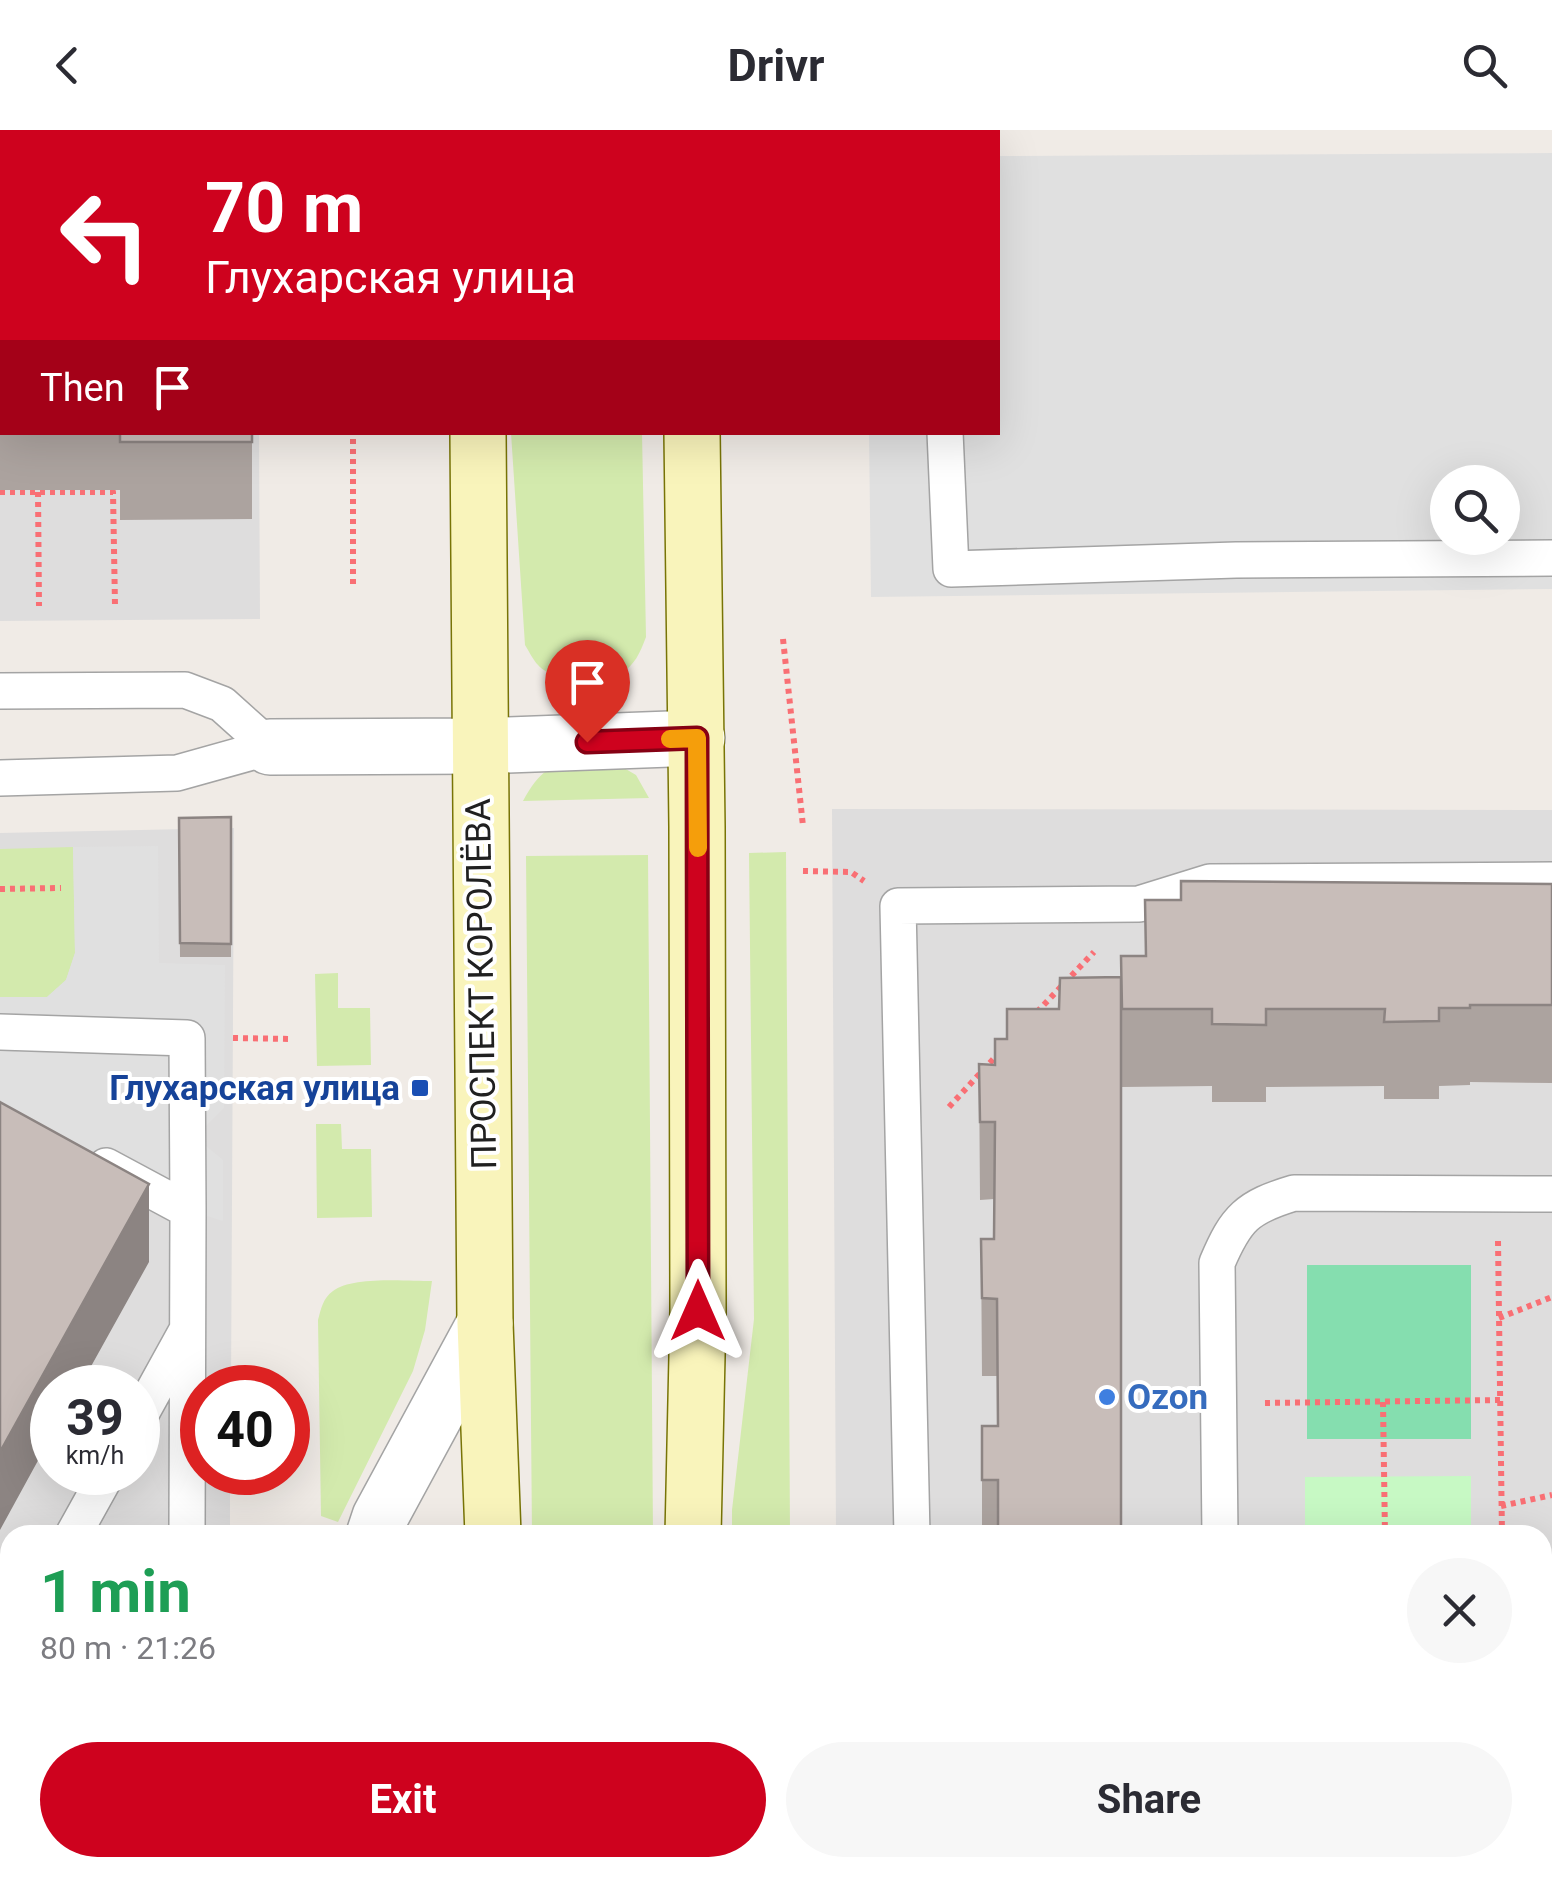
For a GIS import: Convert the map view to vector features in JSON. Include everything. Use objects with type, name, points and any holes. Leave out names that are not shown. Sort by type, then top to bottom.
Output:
[{"type":"street","name":"ПРОСПЕКТ КОРОЛЁВА","points":[[478,435],[485,1323],[493,1525]]},
{"type":"street","points":[[692,435],[698,1311],[693,1525]]},
{"type":"street","points":[[270,747],[478,746],[697,738]]},
{"type":"street","points":[[377,1525],[485,1323]]},
{"type":"lane","points":[[945,435],[951,569],[1236,560],[1552,558]]},
{"type":"lane","points":[[0,691],[185,690],[222,704],[270,747]]},
{"type":"lane","points":[[0,778],[178,774],[270,747]]},
{"type":"lane","points":[[912,1525],[898,906],[1139,904],[1210,882],[1552,880]]},
{"type":"lane","points":[[0,1032],[187,1038],[187,1525]]},
{"type":"lane","points":[[77,1150],[188,1210]]},
{"type":"lane","points":[[1220,1525],[1217,1263],[1231,1230],[1259,1204],[1294,1193],[1552,1194]]},
{"type":"lane","points":[[160,1379],[189,1327]]},
{"type":"lane","points":[[79,1525],[95,1495]]},
{"type":"path","points":[[353,435],[353,584]]},
{"type":"path","points":[[0,492],[113,492],[114,606]]},
{"type":"path","points":[[38,492],[39,606]]},
{"type":"path","points":[[783,639],[803,826]]},
{"type":"path","points":[[804,872],[851,872]]},
{"type":"path","points":[[0,888],[61,888]]},
{"type":"path","points":[[1034,1016],[1139,904]]},
{"type":"path","points":[[187,1038],[291,1039]]},
{"type":"path","points":[[903,1155],[1008,1044]]},
{"type":"path","points":[[1498,1193],[1502,1525]]},
{"type":"path","points":[[1500,1318],[1552,1297]]},
{"type":"path","points":[[1219,1403],[1500,1400]]},
{"type":"path","points":[[1383,1402],[1385,1525]]},
{"type":"path","points":[[1502,1506],[1552,1495]]},
{"type":"shaded area","points":[[1552,153],[1552,589],[871,597],[869,435],[1000,435],[1000,156]]},
{"type":"shaded area","points":[[0,435],[259,435],[260,619],[0,621]]},
{"type":"shaded area","points":[[832,809],[1552,810],[1552,1525],[836,1525]]},
{"type":"shaded area","points":[[234,828],[231,1365],[180,1365],[180,1495],[230,1495],[230,1525],[0,1525],[0,833]]},
{"type":"shaded area","points":[[158,846],[159,963],[225,965],[224,1108],[195,1137],[223,1160],[223,1221],[188,1210],[0,1108],[0,997],[47,997],[66,980],[75,953],[73,847]]},
{"type":"green space","points":[[511,435],[642,435],[646,637],[639,653],[633,663],[611,678],[589,681],[545,671],[525,645]]},
{"type":"green space","points":[[612,761],[636,775],[649,798],[523,801],[541,776],[559,764]]},
{"type":"green space","points":[[73,847],[75,953],[66,980],[47,997],[0,997],[0,849]]},
{"type":"green space","points":[[786,852],[790,1525],[732,1525],[754,1319],[749,853]]},
{"type":"green space","points":[[648,855],[653,1525],[532,1525],[526,856]]},
{"type":"green space","points":[[338,973],[338,1008],[370,1008],[371,1065],[317,1066],[315,974]]},
{"type":"green space","points":[[316,1124],[341,1124],[342,1149],[371,1149],[372,1217],[317,1218]]},
{"type":"green space","points":[[1307,1265],[1471,1265],[1471,1439],[1307,1439]]},
{"type":"green space","points":[[432,1281],[425,1330],[413,1371],[338,1522],[321,1516],[318,1320],[323,1304],[333,1291],[353,1283]]},
{"type":"green space","points":[[1471,1476],[1471,1525],[1305,1525],[1305,1477]]},
{"type":"building","points":[[120,435],[252,435],[252,442],[120,442]]},
{"type":"building","points":[[231,817],[231,944],[180,943],[179,818]]},
{"type":"building","points":[[1181,881],[1552,884],[1552,1005],[1439,1008],[1439,1021],[1384,1022],[1385,1009],[1266,1009],[1266,1025],[1212,1024],[1212,1009],[1122,1009],[1121,956],[1146,956],[1145,900],[1181,900]]},
{"type":"building","points":[[1121,977],[1121,1525],[998,1525],[998,1480],[982,1480],[982,1426],[998,1426],[997,1299],[982,1298],[981,1239],[994,1239],[995,1122],[980,1122],[979,1064],[995,1065],[995,1039],[1007,1039],[1007,1009],[1059,1009],[1060,978]]},
{"type":"building","points":[[0,1102],[149,1184],[48,1365],[30,1365],[30,1398],[0,1452]]},
{"type":"slow traffic","points":[[670,739],[697,738],[698,848]]},
{"type":"place","name":"Глухарская улица","points":[[420,1088]]},
{"type":"place","name":"Ozon","points":[[1107,1397]]},
{"type":"route","points":[[587,742],[697,738],[698,1311]]}]
